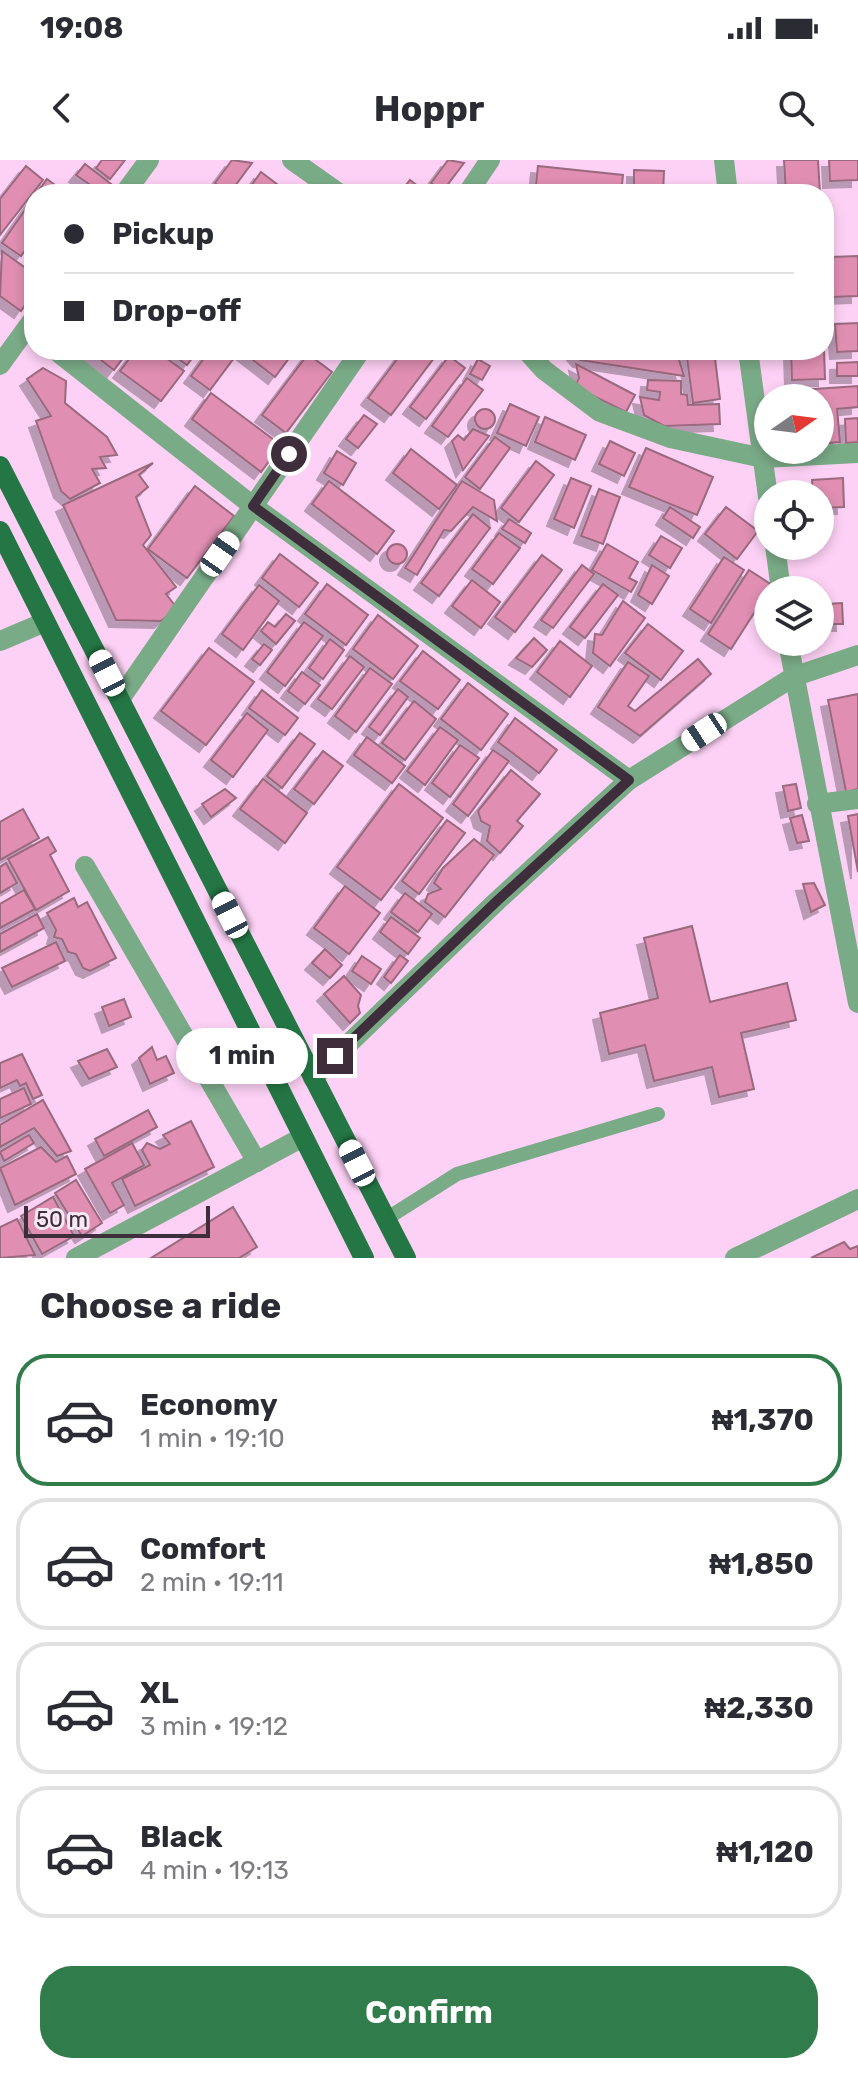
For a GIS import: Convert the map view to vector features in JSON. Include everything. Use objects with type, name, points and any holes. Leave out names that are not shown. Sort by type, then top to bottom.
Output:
[{"type":"main road","points":[[0,466],[406,1258]]},
{"type":"main road","points":[[0,531],[364,1258]]},
{"type":"street","points":[[131,184],[149,160]]},
{"type":"street","points":[[292,160],[326,184]]},
{"type":"street","points":[[474,184],[490,160]]},
{"type":"street","points":[[724,160],[727,184]]},
{"type":"street","points":[[0,365],[24,336]]},
{"type":"street","points":[[68,360],[253,506],[629,780]]},
{"type":"street","points":[[120,699],[354,360]]},
{"type":"street","points":[[535,360],[600,412],[670,438],[754,456]]},
{"type":"street","points":[[749,360],[754,393]]},
{"type":"street","points":[[834,454],[858,453]]},
{"type":"street","points":[[0,641],[45,622]]},
{"type":"street","points":[[313,1078],[497,901],[629,780],[793,677],[858,655]]},
{"type":"street","points":[[790,656],[858,1003]]},
{"type":"street","points":[[817,804],[858,799]]},
{"type":"street","points":[[85,866],[257,1162]]},
{"type":"street","points":[[76,1258],[303,1137]]},
{"type":"street","points":[[735,1258],[858,1199]]},
{"type":"lane","points":[[386,1219],[457,1174],[658,1114]]},
{"type":"building","points":[[102,160],[125,160],[110,179],[96,168]]},
{"type":"building","points":[[232,160],[252,163],[236,184],[215,183]]},
{"type":"building","points":[[448,160],[464,163],[448,184],[431,183]]},
{"type":"building","points":[[784,160],[818,160],[819,184],[785,184]]},
{"type":"building","points":[[829,160],[858,160],[858,180],[830,181]]},
{"type":"building","points":[[85,164],[111,184],[89,184],[76,175]]},
{"type":"building","points":[[26,166],[43,180],[40,184],[24,184],[24,204],[0,235],[0,199]]},
{"type":"building","points":[[538,166],[623,175],[622,184],[536,184]]},
{"type":"building","points":[[634,170],[664,171],[663,184],[634,184]]},
{"type":"building","points":[[261,172],[277,184],[252,184]]},
{"type":"building","points":[[24,211],[24,252],[21,256],[2,243]]},
{"type":"building","points":[[2,251],[24,267],[24,307],[21,311],[0,296]]},
{"type":"building","points":[[858,256],[858,296],[834,297],[834,257]]},
{"type":"building","points":[[858,323],[858,351],[837,352],[835,324]]},
{"type":"building","points":[[101,360],[122,360],[114,370]]},
{"type":"building","points":[[128,360],[169,360],[184,371],[161,401],[120,371]]},
{"type":"building","points":[[203,360],[232,360],[210,390],[191,376]]},
{"type":"building","points":[[253,360],[288,360],[275,377]]},
{"type":"building","points":[[303,360],[316,360],[332,372],[286,433],[262,415]]},
{"type":"building","points":[[396,360],[432,360],[391,415],[368,398]]},
{"type":"building","points":[[446,360],[454,360],[465,368],[426,419],[410,407]]},
{"type":"building","points":[[477,360],[490,366],[482,380],[470,374]]},
{"type":"building","points":[[580,360],[679,360],[684,376]]},
{"type":"building","points":[[687,360],[715,360],[720,399],[693,403]]},
{"type":"building","points":[[791,360],[824,360],[825,379],[792,380]]},
{"type":"building","points":[[858,362],[858,376],[837,376],[837,363]]},
{"type":"building","points":[[576,364],[635,395],[626,412],[575,387],[579,378]]},
{"type":"building","points":[[43,368],[66,381],[65,403],[107,437],[117,455],[100,457],[106,468],[92,469],[100,483],[70,499],[61,491],[36,421],[51,416],[27,379]]},
{"type":"building","points":[[467,378],[483,390],[448,437],[432,426]]},
{"type":"building","points":[[648,380],[681,381],[681,394],[687,395],[688,405],[719,404],[720,424],[664,426],[644,415],[640,397],[659,400],[660,392],[647,390]]},
{"type":"building","points":[[858,386],[858,407],[837,409],[840,442],[834,443],[834,388]]},
{"type":"building","points":[[211,393],[281,445],[261,472],[192,419]]},
{"type":"building","points":[[510,404],[539,417],[526,446],[497,433]]},
{"type":"building","points":[[485,409],[492,412],[495,419],[492,426],[485,429],[478,426],[475,419],[478,412]]},
{"type":"building","points":[[364,415],[377,424],[358,448],[346,439]]},
{"type":"building","points":[[545,417],[586,435],[575,460],[535,442]]},
{"type":"building","points":[[858,418],[858,442],[846,443],[845,419]]},
{"type":"building","points":[[473,429],[489,436],[463,470],[452,441],[458,435],[464,440]]},
{"type":"building","points":[[495,437],[510,448],[480,489],[465,477]]},
{"type":"building","points":[[610,441],[635,453],[624,476],[599,464]]},
{"type":"building","points":[[646,448],[713,477],[697,515],[629,487]]},
{"type":"building","points":[[411,449],[457,485],[439,509],[393,473]]},
{"type":"building","points":[[337,451],[356,463],[343,485],[324,473]]},
{"type":"building","points":[[536,461],[554,475],[519,522],[501,508]]},
{"type":"building","points":[[153,463],[139,475],[148,487],[136,497],[151,535],[143,545],[176,587],[166,594],[177,608],[161,621],[116,620],[63,505]]},
{"type":"building","points":[[571,478],[591,486],[574,528],[554,519]]},
{"type":"building","points":[[843,478],[844,507],[834,507],[834,480],[812,480]]},
{"type":"building","points":[[329,481],[394,531],[377,554],[312,504]]},
{"type":"building","points":[[462,481],[494,500],[497,521],[473,507],[451,531],[444,530],[417,575],[405,568]]},
{"type":"building","points":[[195,486],[234,516],[187,578],[148,549]]},
{"type":"building","points":[[599,489],[620,497],[603,544],[581,536]]},
{"type":"building","points":[[670,507],[700,527],[693,538],[663,518]]},
{"type":"building","points":[[726,507],[754,528],[754,536],[737,559],[705,534]]},
{"type":"building","points":[[473,514],[490,528],[439,596],[421,583]]},
{"type":"building","points":[[509,519],[531,533],[525,543],[502,529]]},
{"type":"building","points":[[499,533],[520,548],[493,584],[472,569]]},
{"type":"building","points":[[661,536],[682,548],[670,568],[649,555]]},
{"type":"building","points":[[397,544],[404,547],[407,554],[404,561],[397,564],[390,561],[387,554],[390,547]]},
{"type":"building","points":[[607,544],[638,562],[629,578],[637,582],[631,592],[592,570]]},
{"type":"building","points":[[280,554],[318,583],[299,607],[262,578]]},
{"type":"building","points":[[542,555],[562,570],[515,632],[495,617]]},
{"type":"building","points":[[724,557],[744,570],[711,623],[690,609]]},
{"type":"building","points":[[582,565],[594,574],[553,628],[541,620]]},
{"type":"building","points":[[652,565],[669,576],[652,604],[638,595]]},
{"type":"building","points":[[749,570],[758,576],[754,576],[754,613],[731,649],[708,634]]},
{"type":"building","points":[[472,580],[500,602],[481,628],[452,606]]},
{"type":"building","points":[[327,584],[368,615],[346,645],[305,614]]},
{"type":"building","points":[[603,584],[618,595],[585,638],[570,627]]},
{"type":"building","points":[[259,585],[279,601],[243,650],[222,634]]},
{"type":"building","points":[[623,601],[645,618],[610,666],[593,653],[595,634],[602,635]]},
{"type":"building","points":[[842,603],[843,624],[834,624],[834,604]]},
{"type":"building","points":[[286,614],[295,621],[276,644],[261,631],[268,622],[275,627]]},
{"type":"building","points":[[378,615],[418,646],[393,679],[353,649]]},
{"type":"building","points":[[304,622],[323,636],[285,686],[267,672]]},
{"type":"building","points":[[648,624],[683,651],[661,680],[625,653]]},
{"type":"building","points":[[534,638],[547,650],[532,667],[516,658]]},
{"type":"building","points":[[330,639],[344,650],[323,679],[309,668]]},
{"type":"building","points":[[560,641],[592,666],[570,697],[537,672]]},
{"type":"building","points":[[264,644],[272,650],[260,665],[252,659]]},
{"type":"building","points":[[209,648],[254,682],[206,745],[161,711]]},
{"type":"building","points":[[423,651],[460,680],[438,709],[400,681]]},
{"type":"building","points":[[350,656],[364,667],[332,709],[318,699]]},
{"type":"building","points":[[698,659],[711,674],[640,736],[598,707],[628,662],[649,676],[628,706],[635,711]]},
{"type":"building","points":[[370,668],[392,684],[356,732],[335,716]]},
{"type":"building","points":[[302,672],[320,685],[305,704],[288,691]]},
{"type":"building","points":[[468,683],[508,714],[481,750],[441,719]]},
{"type":"building","points":[[398,689],[408,697],[380,735],[369,727]]},
{"type":"building","points":[[262,690],[298,718],[285,735],[249,708]]},
{"type":"building","points":[[858,694],[858,789],[846,792],[828,700]]},
{"type":"building","points":[[414,701],[436,719],[405,760],[382,743]]},
{"type":"building","points":[[247,713],[268,730],[233,777],[211,760]]},
{"type":"building","points":[[515,718],[557,750],[539,773],[498,742]]},
{"type":"building","points":[[440,727],[458,740],[425,785],[407,771]]},
{"type":"building","points":[[300,733],[315,744],[282,788],[267,776]]},
{"type":"building","points":[[367,737],[405,766],[392,783],[354,755]]},
{"type":"building","points":[[460,745],[479,758],[450,797],[432,783]]},
{"type":"building","points":[[493,750],[509,761],[468,816],[453,804]]},
{"type":"building","points":[[323,751],[343,766],[314,804],[294,789]]},
{"type":"building","points":[[511,770],[540,794],[517,821],[523,826],[500,853],[487,841],[490,826],[481,821],[478,811]]},
{"type":"building","points":[[263,779],[307,813],[285,843],[240,809]]},
{"type":"building","points":[[399,784],[443,818],[381,900],[337,867]]},
{"type":"building","points":[[796,784],[801,808],[788,811],[783,786]]},
{"type":"building","points":[[225,789],[236,798],[211,817],[202,804]]},
{"type":"building","points":[[23,809],[39,838],[0,860],[0,822]]},
{"type":"building","points":[[858,814],[858,872],[848,816]]},
{"type":"building","points":[[802,815],[809,841],[797,843],[790,818]]},
{"type":"building","points":[[447,820],[465,833],[419,894],[402,881]]},
{"type":"building","points":[[48,837],[56,851],[50,855],[69,891],[36,910],[8,859]]},
{"type":"building","points":[[474,839],[494,855],[445,917],[425,902],[428,894],[441,889],[434,883],[443,868]]},
{"type":"building","points":[[6,863],[17,883],[0,893],[0,867]]},
{"type":"building","points":[[814,883],[825,905],[811,912],[803,884]]},
{"type":"building","points":[[345,886],[380,913],[349,954],[314,928]]},
{"type":"building","points":[[24,890],[35,909],[0,928],[0,904]]},
{"type":"building","points":[[405,893],[432,914],[418,932],[391,912]]},
{"type":"building","points":[[74,898],[78,907],[87,902],[116,958],[90,971],[83,968],[76,954],[68,952],[62,939],[54,937],[56,930],[47,913]]},
{"type":"building","points":[[37,914],[44,928],[0,952],[0,934]]},
{"type":"building","points":[[391,917],[420,938],[408,954],[380,932]]},
{"type":"building","points":[[692,926],[710,1002],[787,983],[796,1020],[741,1033],[754,1089],[719,1097],[712,1067],[654,1081],[645,1045],[609,1054],[600,1013],[658,998],[644,938]]},
{"type":"building","points":[[56,942],[65,961],[12,987],[2,968]]},
{"type":"building","points":[[325,949],[342,965],[330,978],[312,963]]},
{"type":"building","points":[[400,955],[408,961],[391,983],[384,977]]},
{"type":"building","points":[[362,956],[381,969],[371,984],[352,971]]},
{"type":"building","points":[[344,976],[361,995],[360,1013],[350,1023],[324,994]]},
{"type":"building","points":[[124,999],[131,1017],[109,1026],[102,1007]]},
{"type":"building","points":[[152,1047],[157,1060],[166,1056],[174,1073],[150,1084],[139,1058]]},
{"type":"building","points":[[107,1049],[117,1067],[89,1079],[78,1061]]},
{"type":"building","points":[[22,1054],[42,1095],[33,1099],[26,1083],[20,1086],[17,1080],[0,1088],[0,1063]]},
{"type":"building","points":[[24,1088],[31,1104],[0,1118],[0,1099]]},
{"type":"building","points":[[43,1100],[71,1151],[57,1156],[34,1128],[0,1147],[0,1125]]},
{"type":"building","points":[[148,1110],[157,1127],[104,1156],[95,1139]]},
{"type":"building","points":[[191,1121],[214,1167],[135,1206],[122,1179],[150,1165],[142,1150],[147,1143],[160,1149],[170,1144],[163,1135]]},
{"type":"building","points":[[29,1135],[34,1143],[4,1161],[0,1152]]},
{"type":"building","points":[[132,1143],[144,1165],[112,1183],[124,1205],[110,1213],[85,1169]]},
{"type":"building","points":[[41,1147],[56,1162],[67,1156],[76,1174],[15,1205],[0,1168]]},
{"type":"building","points":[[76,1180],[102,1223],[82,1236],[55,1193]]},
{"type":"building","points":[[53,1197],[74,1236],[42,1254],[21,1216]]},
{"type":"building","points":[[233,1207],[257,1247],[239,1258],[151,1258]]},
{"type":"building","points":[[17,1219],[35,1255],[0,1258],[0,1227]]},
{"type":"building","points":[[844,1242],[850,1249],[858,1246],[858,1258],[811,1258]]},
{"type":"route","points":[[289,454],[253,506],[629,780],[335,1056]]}]
